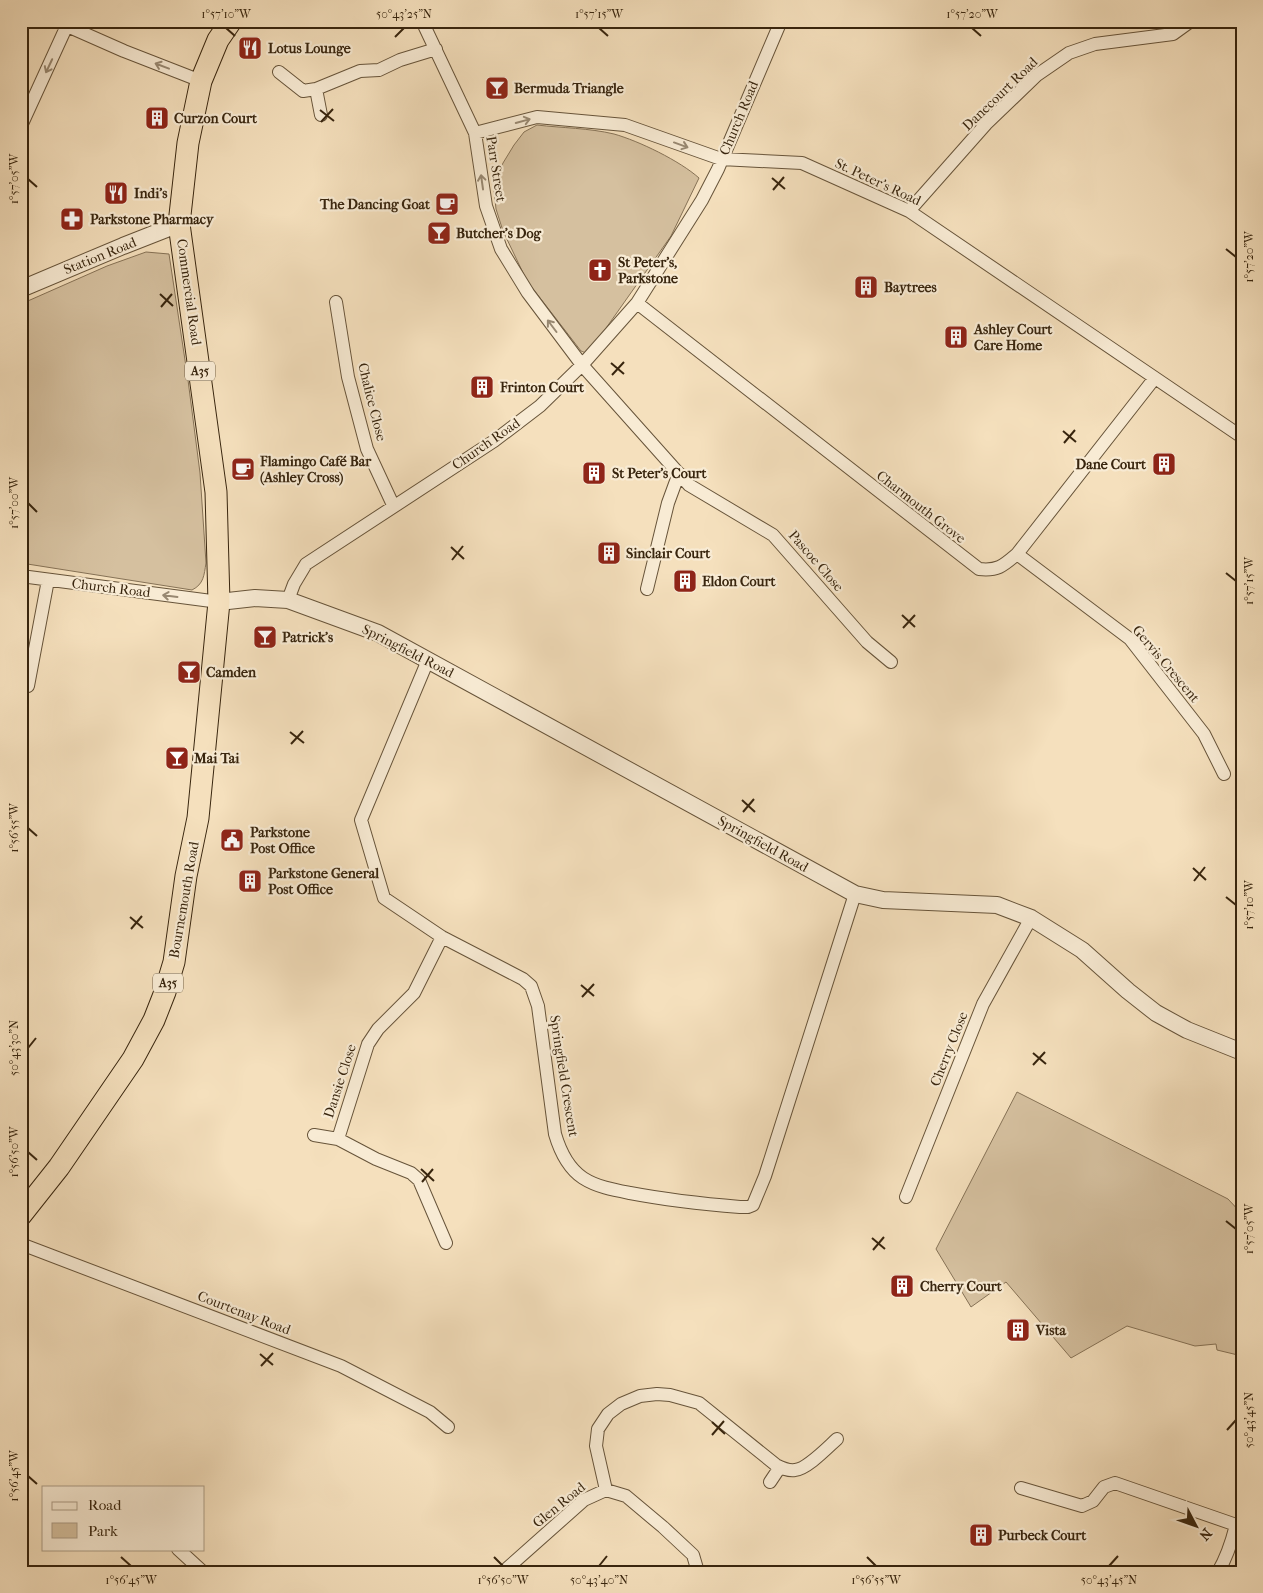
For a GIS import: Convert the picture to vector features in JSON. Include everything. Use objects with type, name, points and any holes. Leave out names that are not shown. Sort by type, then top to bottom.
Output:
[{"type":"highway","name":"Commercial Road","points":[[219,602],[216,492],[179,224],[188,143],[201,81],[218,40],[231,21]]},
{"type":"highway","name":"Bournemouth Road","points":[[21,1215],[59,1167],[134,1059],[154,1020],[165,992],[174,962],[186,876],[198,818],[219,602]]},
{"type":"street","name":"Parr Street","points":[[422,21],[476,133],[486,206],[502,249],[528,292],[582,365]]},
{"type":"street","name":"Church Road","points":[[21,576],[219,602],[255,598],[288,600],[294,584],[306,564],[494,441],[540,406],[582,365],[637,303],[702,200],[718,169],[781,21]]},
{"type":"street","name":"Danecourt Road","points":[[909,211],[986,124],[1036,76],[1061,59],[1095,44],[1173,34],[1191,21]]},
{"type":"street","points":[[21,126],[64,23],[124,51],[201,81]]},
{"type":"street","points":[[279,72],[303,91],[316,88],[360,70],[379,70],[400,60],[436,49]]},
{"type":"street","points":[[316,88],[321,115]]},
{"type":"street","name":"St. Peter's Road","points":[[476,133],[537,117],[625,125],[721,159],[802,163],[909,211],[1242,437]]},
{"type":"street","name":"Station Road","points":[[21,289],[179,224]]},
{"type":"street","name":"Chalice Close","points":[[336,302],[348,377],[367,448],[394,505]]},
{"type":"street","name":"Charmouth Grove","points":[[637,303],[979,569],[991,570],[1005,564],[1017,554],[1154,379]]},
{"type":"street","name":"Pascoe Close","points":[[582,365],[689,484],[773,535],[867,642],[891,662]]},
{"type":"street","points":[[647,589],[668,503],[679,473]]},
{"type":"street","name":"Gervis Crescent","points":[[1017,554],[1130,639],[1204,734],[1224,774]]},
{"type":"street","points":[[28,686],[48,580]]},
{"type":"street","name":"Springfield Road","points":[[288,600],[378,633],[855,894],[883,900],[997,905],[1031,918],[1082,950],[1156,1013],[1187,1030],[1242,1052]]},
{"type":"street","name":"Springfield Crescent","points":[[428,660],[361,820],[384,898],[442,937],[523,979],[531,986],[538,1006],[555,1134],[561,1152],[575,1172],[584,1178],[609,1189],[669,1201],[748,1207],[753,1205],[758,1198],[855,894]]},
{"type":"street","name":"Cherry Close","points":[[906,1196],[983,1004],[1031,918]]},
{"type":"street","name":"Dansie Close","points":[[338,1139],[368,1044],[378,1029],[414,992],[442,937]]},
{"type":"street","name":"Dansie Close","points":[[314,1135],[338,1139],[376,1159],[412,1173],[419,1180],[446,1243]]},
{"type":"street","name":"Courtenay Road","points":[[21,1244],[341,1366],[430,1412],[448,1427]]},
{"type":"street","points":[[606,1490],[596,1446],[598,1429],[608,1414],[621,1404],[640,1396],[670,1395],[699,1404],[780,1467],[787,1470],[797,1470],[809,1464],[837,1439]]},
{"type":"street","points":[[770,1482],[780,1467]]},
{"type":"street","points":[[1020,1488],[1082,1506],[1093,1501],[1104,1487],[1115,1483],[1239,1526],[1218,1572]]},
{"type":"street","name":"Glen Road","points":[[503,1572],[584,1500],[606,1490],[626,1496],[663,1527],[693,1555],[698,1572]]},
{"type":"street","points":[[179,1550],[203,1572]]},
{"type":"green space","points":[[537,125],[595,130],[624,137],[670,158],[699,178],[671,236],[592,348],[586,353],[581,351],[527,281],[503,231],[496,209],[494,191],[496,179],[503,163],[524,132]]},
{"type":"green space","points":[[146,252],[169,254],[188,380],[200,473],[206,563],[201,582],[192,590],[21,563],[21,304],[107,266]]},
{"type":"green space","points":[[1017,1092],[1228,1199],[1242,1214],[1242,1356],[1217,1350],[1216,1344],[1195,1346],[1127,1326],[1071,1358],[1006,1282],[971,1307],[936,1249]]},
{"type":"place","name":"Lotus Lounge","points":[[250,48]]},
{"type":"place","name":"Bermuda Triangle","points":[[497,88]]},
{"type":"place","name":"Curzon Court","points":[[157,118]]},
{"type":"place","name":"Indi's","points":[[116,193]]},
{"type":"place","name":"The Dancing Goat","points":[[447,204]]},
{"type":"place","name":"Parkstone Pharmacy","points":[[72,219]]},
{"type":"place","name":"Butcher’s Dog","points":[[439,233]]},
{"type":"place","name":"St Peter’s, Parkstone","points":[[600,270]]},
{"type":"place","name":"Baytrees","points":[[866,287]]},
{"type":"place","name":"Ashley Court Care Home","points":[[956,337]]},
{"type":"place","name":"Frinton Court","points":[[482,387]]},
{"type":"place","name":"Dane Court","points":[[1164,464]]},
{"type":"place","name":"Flamingo Café Bar (Ashley Cross)","points":[[243,469]]},
{"type":"place","name":"St Peter's Court","points":[[594,473]]},
{"type":"place","name":"Sinclair Court","points":[[609,553]]},
{"type":"place","name":"Eldon Court","points":[[685,581]]},
{"type":"place","name":"Patrick's","points":[[265,637]]},
{"type":"place","name":"Camden","points":[[189,672]]},
{"type":"place","name":"Mai Tai","points":[[177,758]]},
{"type":"place","name":"Parkstone Post Office","points":[[232,840]]},
{"type":"place","name":"Parkstone General Post Office","points":[[250,881]]},
{"type":"place","name":"Cherry Court","points":[[902,1286]]},
{"type":"place","name":"Vista","points":[[1018,1330]]},
{"type":"place","name":"Purbeck Court","points":[[981,1535]]}]
